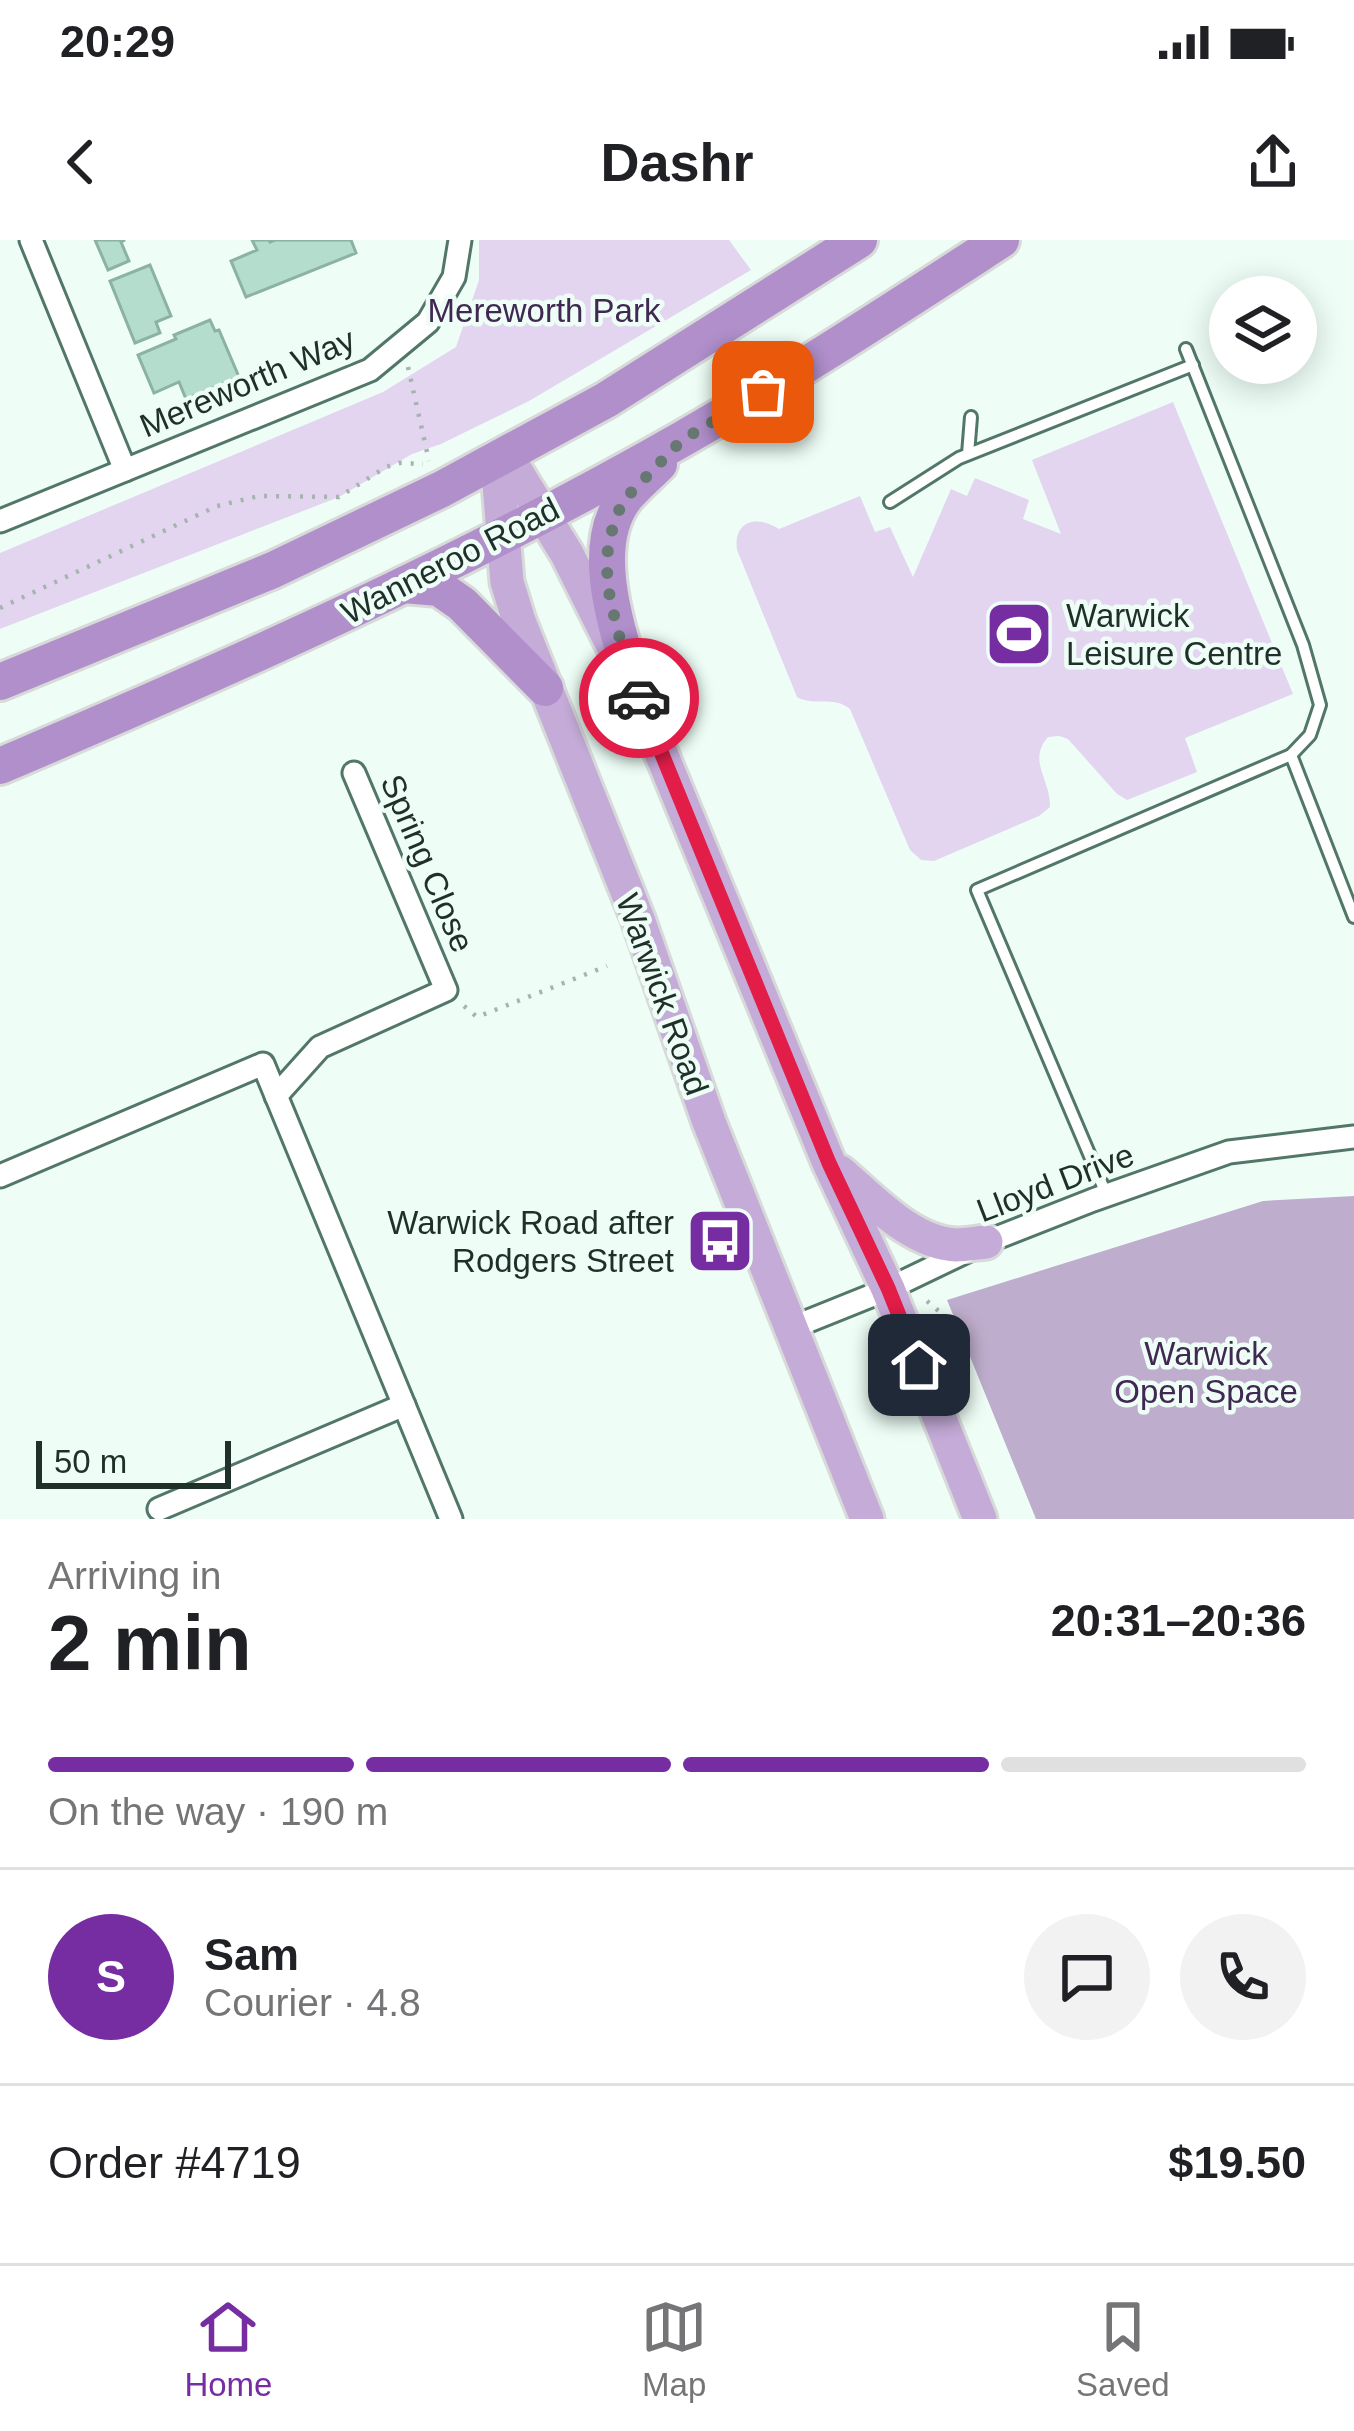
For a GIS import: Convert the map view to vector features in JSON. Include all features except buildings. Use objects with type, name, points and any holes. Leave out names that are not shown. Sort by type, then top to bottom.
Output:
[{"type":"highway","name":"Wanneroo Road","points":[[0,682],[273,570],[442,489],[606,400],[859,240]]},
{"type":"highway","name":"Wanneroo Road","points":[[0,766],[404,585],[682,440],[1001,240]]},
{"type":"highway","points":[[636,692],[607,583],[608,542],[622,502],[682,440]]},
{"type":"highway","points":[[404,585],[439,588],[462,604],[545,688]]},
{"type":"main road","points":[[501,457],[567,554],[636,692],[829,1163],[888,1288],[980,1519]]},
{"type":"main road","name":"Warwick Road","points":[[501,457],[507,582],[519,621],[867,1519]]},
{"type":"main road","points":[[829,1163],[900,1222],[925,1235],[952,1245],[986,1242]]},
{"type":"street","points":[[31,240],[125,470]]},
{"type":"street","name":"Mereworth Way","points":[[0,521],[370,370],[428,322],[454,277],[460,240]]},
{"type":"street","name":"Spring Close","points":[[276,1096],[320,1047],[446,990],[354,773]]},
{"type":"street","points":[[0,1176],[263,1064],[452,1519]]},
{"type":"street","name":"Lloyd Drive","points":[[791,1328],[986,1242],[1229,1152],[1354,1137]]},
{"type":"street","points":[[159,1509],[404,1405]]},
{"type":"lane","points":[[1107,1196],[977,890],[1291,755],[1310,736],[1320,705],[1303,644],[1186,349]]},
{"type":"lane","points":[[890,502],[968,454],[1193,365]]},
{"type":"lane","points":[[968,454],[971,417]]},
{"type":"lane","points":[[1291,755],[1354,917]]},
{"type":"path","points":[[0,608],[217,506],[259,496],[339,497],[386,467],[430,465],[407,363]]},
{"type":"path","points":[[446,990],[478,1017],[607,966]]},
{"type":"green space","name":"Mereworth Park","points":[[479,240],[729,240],[751,270],[529,401],[412,454],[339,497],[0,629],[0,553],[383,392],[456,347],[479,280]]},
{"type":"green space","name":"Warwick Leisure Centre","points":[[1173,402],[1293,694],[1185,738],[1197,772],[1127,800],[1068,739],[1048,737],[1040,763],[1050,807],[934,861],[921,860],[910,850],[850,709],[797,697],[737,550],[739,532],[755,522],[779,529],[860,496],[875,532],[890,527],[913,577],[951,489],[967,496],[975,478],[1029,500],[1023,519],[1061,534],[1032,460]]},
{"type":"green space","name":"Warwick Open Space","points":[[1354,1196],[1354,1519],[1036,1519],[947,1300],[1263,1201]]},
{"type":"way so far","points":[[639,698],[607,583],[608,542],[622,502],[682,440],[763,392]]},
{"type":"place","name":"Warwick Leisure Centre","points":[[1019,634]]},
{"type":"place","name":"Warwick Road after Rodgers Street","points":[[720,1241]]},
{"type":"route","points":[[639,698],[829,1163],[919,1365]]}]
